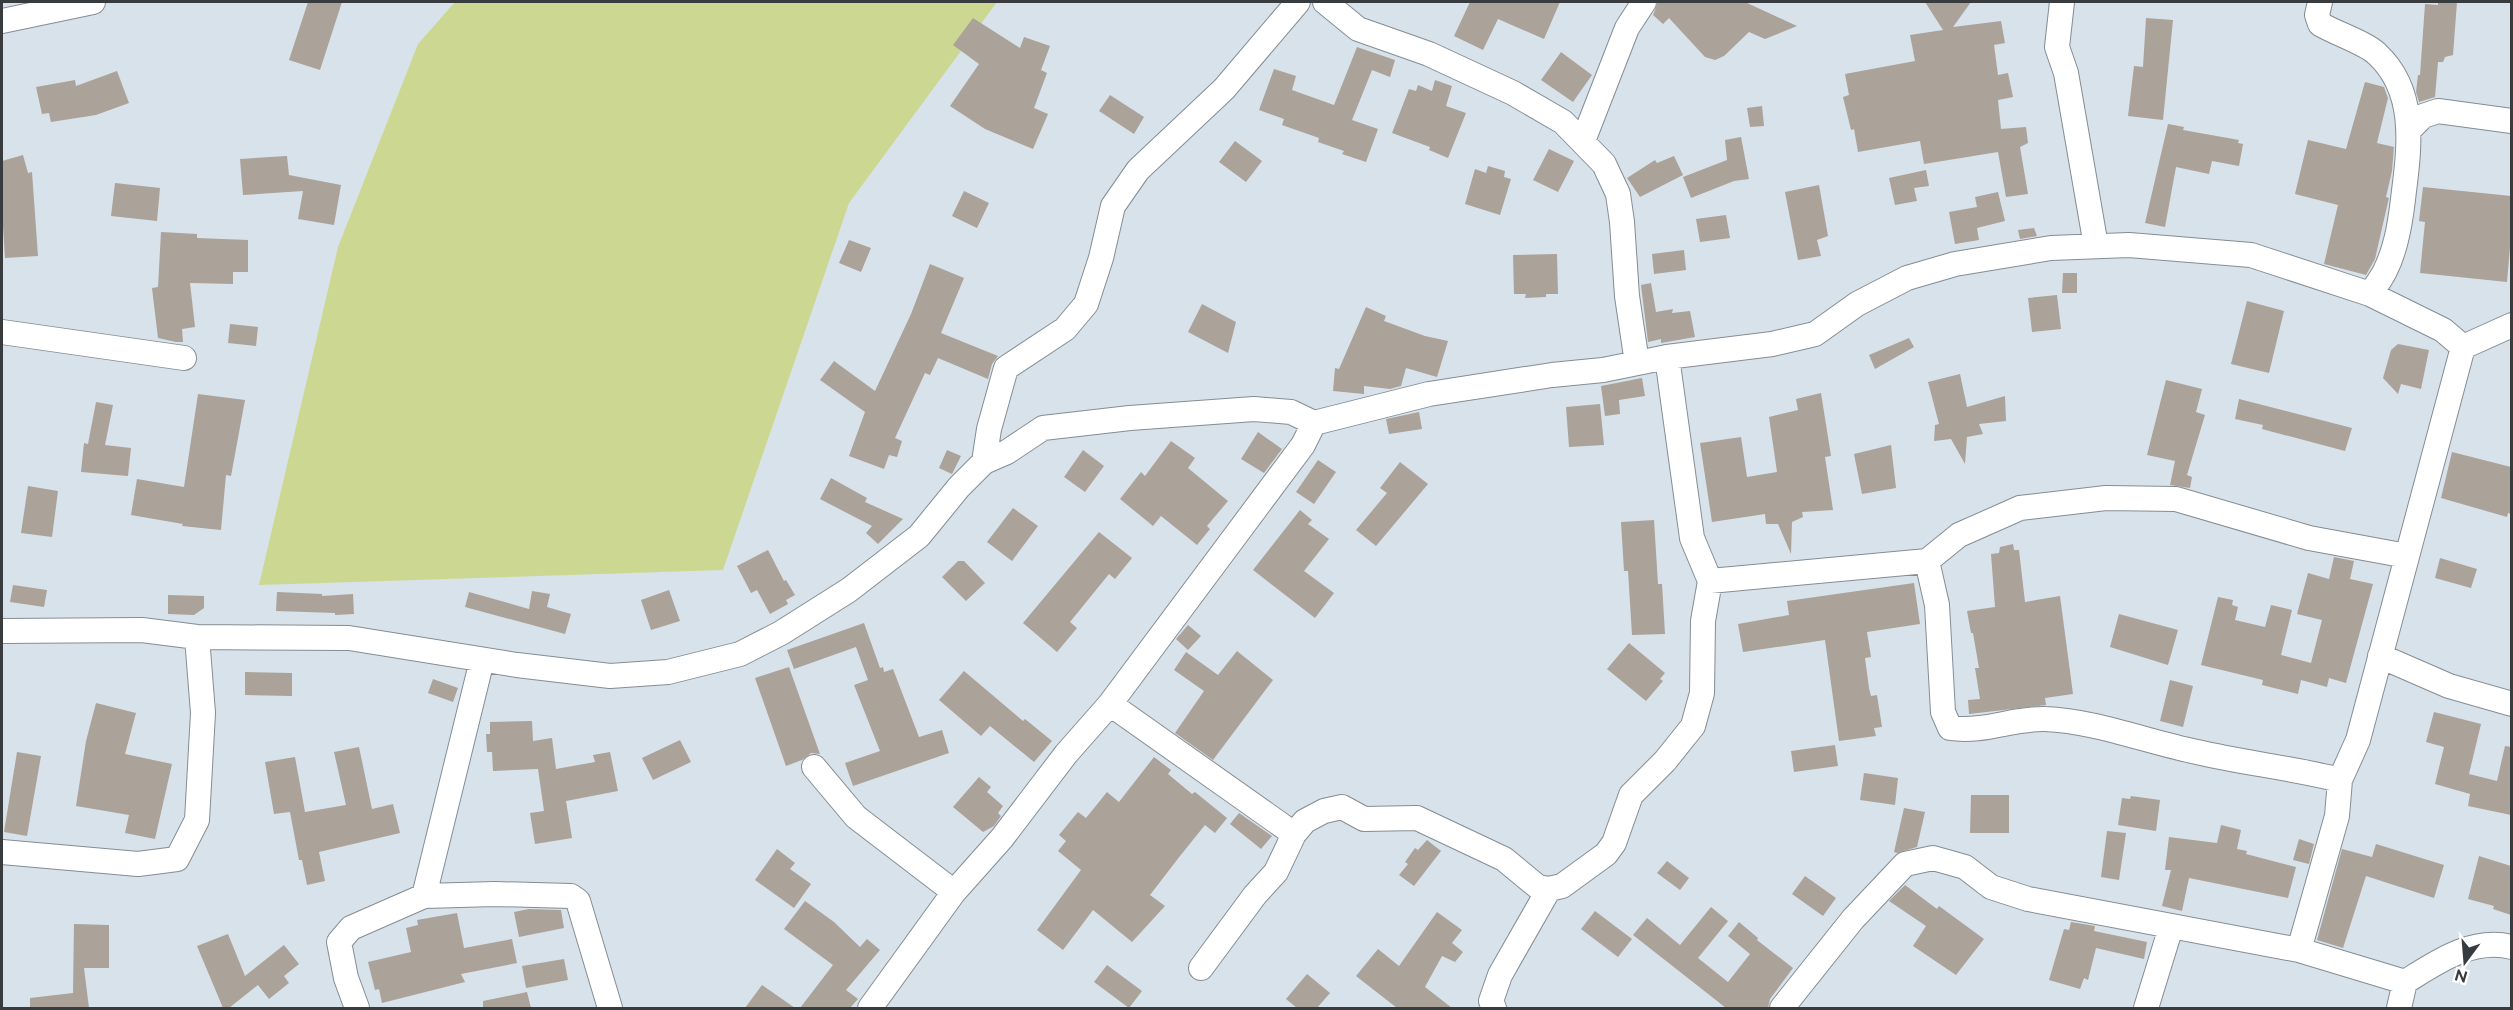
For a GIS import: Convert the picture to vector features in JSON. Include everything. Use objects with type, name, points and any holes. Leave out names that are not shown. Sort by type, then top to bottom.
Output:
[{"type":"street","points":[[2,21],[93,2]]},
{"type":"street","points":[[984,462],[989,429],[1006,368],[1065,329],[1086,304],[1101,258],[1113,206],[1138,170],[1224,89],[1298,2]]},
{"type":"street","points":[[1325,2],[1359,28],[1429,54],[1513,93],[1563,122],[1604,164],[1618,194],[1627,296],[1636,363]]},
{"type":"street","points":[[1583,141],[1627,27],[1644,2]]},
{"type":"street","points":[[2062,2],[2057,47],[2066,73],[2096,246]]},
{"type":"street","points":[[2320,2],[2317,15],[2320,24],[2376,52],[2393,73],[2405,100],[2410,129],[2400,221],[2385,272],[2370,294]]},
{"type":"street","points":[[2410,129],[2423,116],[2438,111],[2511,121]]},
{"type":"street","points":[[2,631],[142,630],[197,637],[349,638],[482,660],[610,676],[668,672],[740,654],[781,633],[849,590],[919,536],[984,462],[1007,452],[1043,428],[1142,417],[1254,409],[1291,412],[1314,423],[1429,394],[1552,375],[1602,370],[1667,357],[1772,344],[1815,334],[1857,304],[1907,278],[1932,269],[2051,248],[2129,245],[2251,255],[2370,294],[2443,330],[2463,347]]},
{"type":"street","points":[[2463,347],[2511,325]]},
{"type":"street","points":[[2,332],[184,358]]},
{"type":"street","points":[[2299,950],[2337,816],[2340,780],[2358,740],[2463,347]]},
{"type":"street","points":[[1201,968],[1255,895],[1276,873],[1294,834],[1305,821],[1324,811],[1342,807],[1364,819],[1417,818],[1504,859],[1538,887],[1549,889],[1562,886],[1606,854],[1614,843],[1631,795],[1672,753],[1693,726],[1702,693],[1703,621],[1710,581],[1692,538],[1667,357]]},
{"type":"street","points":[[870,1008],[954,892],[1002,838],[1066,754],[1110,704],[1303,445],[1314,423]]},
{"type":"street","points":[[1710,581],[1927,561],[1959,535],[2020,508],[2106,498],[2176,500],[2309,538],[2407,556]]},
{"type":"street","points":[[1927,561],[1937,605],[1942,712],[1950,728],[1969,731],[2043,719],[2087,724],[2196,752],[2340,780]]},
{"type":"street","points":[[2,852],[138,864],[177,859],[197,820],[203,713],[197,637]]},
{"type":"street","points":[[2380,656],[2449,686],[2511,704]]},
{"type":"street","points":[[424,896],[482,660]]},
{"type":"street","points":[[1110,704],[1294,834]]},
{"type":"street","points":[[814,767],[856,817],[954,892]]},
{"type":"street","points":[[1782,1008],[1853,919],[1905,864],[1933,858],[1965,867],[1991,887],[2028,899],[2299,950],[2405,982]]},
{"type":"street","points":[[1494,1008],[1491,1001],[1500,975],[1549,889]]},
{"type":"street","points":[[357,1008],[346,978],[339,942],[351,928],[424,896],[495,894],[571,896],[578,901],[610,1008]]},
{"type":"street","points":[[2146,1008],[2171,927]]},
{"type":"street","points":[[2399,1008],[2405,982],[2452,953],[2497,944],[2511,947]]},
{"type":"green space","points":[[455,2],[997,2],[849,203],[723,570],[259,585],[338,247],[418,44]]},
{"type":"building","points":[[308,2],[342,2],[320,70],[289,60]]},
{"type":"building","points":[[1470,2],[1560,2],[1544,39],[1498,19],[1483,50],[1454,36]]},
{"type":"building","points":[[1658,2],[1745,2],[1797,26],[1765,39],[1749,32],[1724,56],[1715,60],[1705,57],[1669,18],[1663,24],[1653,15]]},
{"type":"building","points":[[1925,2],[1971,2],[1953,27],[2001,21],[2005,43],[1994,45],[1998,75],[2008,73],[2013,97],[1998,100],[2001,129],[2026,127],[2028,143],[2020,147],[2028,194],[2006,197],[1998,152],[1924,164],[1920,141],[1858,152],[1854,129],[1851,130],[1843,97],[1849,95],[1845,74],[1915,61],[1910,35],[1943,30]]},
{"type":"building","points":[[2438,2],[2457,2],[2453,55],[2445,57],[2443,62],[2438,62],[2435,97],[2419,102],[2416,92],[2418,75],[2420,75],[2425,4],[2438,5]]},
{"type":"building","points":[[973,18],[1020,48],[1024,37],[1050,46],[1041,70],[1047,73],[1034,108],[1048,114],[1033,149],[985,129],[950,106],[979,64],[953,45]]},
{"type":"building","points":[[2146,18],[2173,20],[2163,120],[2128,116],[2134,66],[2143,67]]},
{"type":"building","points":[[1357,47],[1395,60],[1390,77],[1372,70],[1352,120],[1378,129],[1366,162],[1342,154],[1344,151],[1318,142],[1319,138],[1282,125],[1284,119],[1259,110],[1274,69],[1296,76],[1292,90],[1334,105]]},
{"type":"building","points":[[1561,52],[1592,75],[1573,102],[1541,80]]},
{"type":"building","points":[[117,71],[129,103],[96,115],[51,122],[49,113],[42,114],[36,87],[75,80],[76,86]]},
{"type":"building","points":[[1435,80],[1452,86],[1446,106],[1466,113],[1448,158],[1429,150],[1430,147],[1392,133],[1409,89],[1416,91],[1418,85],[1432,91]]},
{"type":"building","points":[[2365,82],[2384,87],[2388,98],[2377,143],[2394,147],[2392,171],[2386,197],[2389,198],[2375,259],[2366,275],[2324,264],[2338,205],[2295,194],[2308,140],[2346,149]]},
{"type":"building","points":[[1110,95],[1144,117],[1134,134],[1099,111]]},
{"type":"building","points":[[1762,106],[1764,126],[1750,127],[1747,108]]},
{"type":"building","points":[[2168,124],[2184,127],[2183,130],[2239,140],[2238,143],[2243,144],[2239,166],[2212,161],[2209,174],[2176,167],[2165,227],[2145,223]]},
{"type":"building","points":[[1741,137],[1749,179],[1734,181],[1691,198],[1683,177],[1727,160],[1725,140]]},
{"type":"building","points":[[1235,141],[1262,161],[1246,182],[1219,162]]},
{"type":"building","points":[[1549,149],[1574,161],[1558,192],[1533,180]]},
{"type":"building","points":[[23,155],[28,173],[32,172],[38,256],[5,258],[2,161]]},
{"type":"building","points":[[287,156],[289,175],[341,185],[334,225],[298,219],[303,191],[243,195],[240,159]]},
{"type":"building","points":[[1674,156],[1683,175],[1640,197],[1627,178],[1655,160],[1657,163]]},
{"type":"building","points":[[1488,166],[1505,171],[1504,177],[1511,179],[1500,215],[1465,204],[1475,169],[1486,173]]},
{"type":"building","points":[[1926,170],[1929,186],[1914,188],[1917,201],[1895,205],[1889,178]]},
{"type":"building","points":[[115,183],[160,188],[157,221],[111,216]]},
{"type":"building","points":[[1819,185],[1828,236],[1817,240],[1821,256],[1798,260],[1785,192]]},
{"type":"building","points":[[2423,187],[2511,196],[2511,236],[2507,282],[2420,273],[2425,222],[2419,221]]},
{"type":"building","points":[[964,191],[989,203],[977,228],[952,216]]},
{"type":"building","points":[[1998,192],[2005,221],[1977,228],[1979,240],[1955,244],[1949,212],[1977,207],[1975,197]]},
{"type":"building","points":[[1726,215],[1730,238],[1700,242],[1696,219]]},
{"type":"building","points":[[2034,228],[2037,236],[2020,239],[2018,230]]},
{"type":"building","points":[[161,232],[197,234],[197,238],[248,240],[248,272],[233,272],[233,284],[190,283],[195,327],[182,329],[183,342],[158,338],[152,288],[158,287]]},
{"type":"building","points":[[849,240],[871,248],[861,272],[839,263]]},
{"type":"building","points":[[1684,250],[1686,270],[1654,274],[1652,254]]},
{"type":"building","points":[[1557,254],[1558,294],[1525,298],[1526,294],[1514,294],[1513,255]]},
{"type":"building","points":[[930,264],[964,278],[941,333],[998,356],[992,364],[988,379],[938,358],[930,375],[925,373],[895,438],[902,441],[897,457],[889,455],[884,469],[849,456],[865,412],[820,380],[834,361],[875,391],[911,314]]},
{"type":"building","points":[[2063,273],[2077,273],[2077,293],[2062,293]]},
{"type":"building","points":[[1651,283],[1656,312],[1673,309],[1672,313],[1690,311],[1695,337],[1661,343],[1661,339],[1648,342],[1641,285]]},
{"type":"building","points":[[2057,295],[2061,329],[2032,332],[2028,298]]},
{"type":"building","points":[[2247,301],[2284,311],[2269,373],[2231,364]]},
{"type":"building","points":[[1202,304],[1236,322],[1228,353],[1188,332]]},
{"type":"building","points":[[1366,307],[1386,316],[1384,321],[1425,336],[1448,341],[1437,377],[1406,368],[1401,386],[1390,389],[1364,386],[1364,394],[1333,391],[1335,368],[1339,369]]},
{"type":"building","points":[[230,324],[258,327],[256,346],[228,343]]},
{"type":"building","points":[[1909,338],[1914,347],[1875,369],[1869,355]]},
{"type":"building","points":[[2398,344],[2429,350],[2421,389],[2401,384],[2398,394],[2383,378],[2391,350]]},
{"type":"building","points":[[1960,374],[1967,407],[2005,396],[2006,421],[1979,424],[1983,434],[1967,437],[1965,464],[1951,439],[1934,441],[1935,425],[1939,424],[1928,382]]},
{"type":"building","points":[[1642,378],[1645,396],[1619,400],[1620,414],[1605,416],[1601,386]]},
{"type":"building","points":[[2166,380],[2202,389],[2196,412],[2205,415],[2187,475],[2192,477],[2190,488],[2170,485],[2175,461],[2147,455]]},
{"type":"building","points":[[1821,393],[1831,456],[1825,457],[1833,510],[1802,512],[1803,517],[1792,522],[1791,554],[1778,524],[1766,524],[1765,514],[1712,522],[1700,443],[1741,437],[1747,477],[1777,472],[1769,417],[1798,410],[1796,399]]},
{"type":"building","points":[[198,394],[245,400],[231,476],[226,475],[221,530],[182,526],[183,524],[131,515],[137,479],[184,487]]},
{"type":"building","points":[[2239,399],[2352,428],[2345,451],[2262,429],[2263,425],[2235,419]]},
{"type":"building","points":[[96,402],[113,405],[105,445],[131,448],[128,476],[81,472],[84,443],[88,444]]},
{"type":"building","points":[[1600,404],[1604,445],[1569,447],[1566,407]]},
{"type":"building","points":[[1419,412],[1422,429],[1389,434],[1386,419]]},
{"type":"building","points":[[1258,432],[1282,449],[1264,473],[1241,459]]},
{"type":"building","points":[[1171,441],[1195,458],[1188,468],[1228,501],[1207,526],[1210,529],[1197,545],[1161,516],[1153,526],[1120,499],[1141,472],[1145,476]]},
{"type":"building","points":[[1891,445],[1896,488],[1862,494],[1854,454]]},
{"type":"building","points":[[947,450],[961,456],[952,474],[939,468]]},
{"type":"building","points":[[1083,450],[1104,466],[1085,492],[1064,477]]},
{"type":"building","points":[[2452,452],[2511,467],[2511,514],[2508,513],[2507,517],[2441,498]]},
{"type":"building","points":[[1318,460],[1336,472],[1314,504],[1296,492]]},
{"type":"building","points":[[1400,462],[1428,484],[1376,546],[1356,530],[1387,493],[1380,488]]},
{"type":"building","points":[[831,478],[867,498],[865,502],[903,519],[878,544],[866,533],[872,526],[820,499]]},
{"type":"building","points":[[28,486],[58,491],[52,537],[21,533]]},
{"type":"building","points":[[1013,508],[1038,526],[1012,561],[987,542]]},
{"type":"building","points":[[1300,510],[1312,520],[1308,524],[1329,539],[1304,571],[1334,593],[1315,618],[1253,570]]},
{"type":"building","points":[[1654,520],[1658,584],[1662,584],[1665,634],[1632,635],[1628,571],[1624,571],[1621,522]]},
{"type":"building","points":[[1099,532],[1132,558],[1115,579],[1109,574],[1070,622],[1077,628],[1057,652],[1023,623]]},
{"type":"building","points":[[2013,544],[2014,550],[2019,550],[2025,602],[2060,596],[2073,694],[2045,698],[2046,705],[1969,714],[1968,700],[1980,699],[1975,668],[1979,668],[1967,611],[1995,607],[1991,554],[1999,553],[2000,547]]},
{"type":"building","points":[[768,550],[784,581],[786,580],[795,595],[786,600],[788,604],[770,614],[757,590],[751,593],[737,566]]},
{"type":"building","points":[[2334,557],[2354,561],[2350,579],[2373,584],[2346,683],[2329,678],[2327,687],[2301,680],[2298,694],[2262,685],[2263,680],[2201,665],[2218,597],[2233,600],[2232,605],[2238,607],[2235,620],[2265,627],[2271,605],[2292,610],[2281,655],[2311,663],[2322,620],[2297,614],[2308,573],[2329,579]]},
{"type":"building","points":[[2440,558],[2477,569],[2471,588],[2435,578]]},
{"type":"building","points":[[958,561],[964,561],[985,583],[966,601],[942,577]]},
{"type":"building","points":[[1914,583],[1920,624],[1867,632],[1871,657],[1865,658],[1869,688],[1871,696],[1877,695],[1882,727],[1874,728],[1876,736],[1839,741],[1825,640],[1743,652],[1738,624],[1789,615],[1787,601]]},
{"type":"building","points":[[13,585],[47,590],[44,607],[10,602]]},
{"type":"building","points":[[669,590],[680,621],[651,630],[641,600]]},
{"type":"building","points":[[532,591],[550,594],[547,607],[571,614],[565,634],[465,607],[469,592],[529,609]]},
{"type":"building","points":[[277,592],[322,594],[322,596],[353,594],[354,614],[276,611]]},
{"type":"building","points":[[168,595],[204,596],[204,608],[194,615],[168,614]]},
{"type":"building","points":[[2119,614],[2178,630],[2168,665],[2110,647]]},
{"type":"building","points":[[864,623],[880,668],[883,667],[884,672],[893,669],[919,737],[942,730],[949,753],[853,786],[845,763],[880,751],[854,685],[868,680],[856,647],[794,669],[787,650]]},
{"type":"building","points":[[1188,625],[1201,636],[1188,650],[1176,639]]},
{"type":"building","points":[[1629,643],[1665,673],[1660,679],[1663,681],[1646,701],[1607,669]]},
{"type":"building","points":[[1237,651],[1273,680],[1213,760],[1175,733],[1204,691],[1174,670],[1186,652],[1218,675]]},
{"type":"building","points":[[789,667],[820,754],[811,753],[802,760],[786,766],[755,678]]},
{"type":"building","points":[[964,671],[1023,721],[1025,719],[1052,741],[1034,762],[990,726],[981,736],[939,700]]},
{"type":"building","points":[[245,672],[292,673],[292,696],[245,695]]},
{"type":"building","points":[[433,679],[458,688],[453,702],[428,693]]},
{"type":"building","points":[[2170,680],[2193,686],[2183,727],[2160,721]]},
{"type":"building","points":[[96,703],[136,713],[125,754],[172,764],[155,839],[125,833],[129,815],[76,806],[86,741]]},
{"type":"building","points":[[2434,712],[2481,724],[2469,774],[2497,781],[2505,746],[2511,747],[2511,815],[2468,806],[2470,794],[2435,784],[2444,747],[2426,742]]},
{"type":"building","points":[[532,721],[533,741],[552,738],[556,769],[595,762],[593,755],[610,752],[618,791],[566,801],[572,838],[535,844],[530,813],[544,811],[538,769],[493,771],[492,752],[487,752],[486,734],[490,734],[490,722]]},
{"type":"building","points":[[680,740],[691,762],[653,780],[642,758]]},
{"type":"building","points":[[1835,745],[1838,766],[1794,772],[1791,751]]},
{"type":"building","points":[[359,747],[372,809],[393,804],[400,833],[319,852],[325,881],[307,885],[302,860],[299,860],[290,812],[274,814],[265,762],[295,757],[305,812],[346,805],[334,752]]},
{"type":"building","points":[[17,752],[41,756],[27,836],[4,832]]},
{"type":"building","points":[[1154,757],[1171,770],[1168,774],[1227,818],[1215,833],[1205,825],[1150,895],[1165,906],[1132,942],[1093,910],[1063,950],[1037,930],[1081,870],[1058,851],[1066,841],[1059,835],[1078,812],[1086,818],[1107,792],[1119,802]]},
{"type":"building","points":[[1864,773],[1898,778],[1895,805],[1860,800]]},
{"type":"building","points":[[979,777],[991,787],[987,792],[1003,806],[998,813],[1001,816],[994,826],[983,832],[953,807]]},
{"type":"building","points":[[1971,795],[2009,795],[2009,833],[1970,833]]},
{"type":"building","points":[[2131,796],[2160,800],[2156,831],[2118,825],[2122,798],[2130,799]]},
{"type":"building","points":[[1904,808],[1925,812],[1917,847],[1897,853],[1894,852]]},
{"type":"building","points":[[1239,813],[1272,836],[1261,849],[1230,824]]},
{"type":"building","points":[[2221,825],[2241,830],[2237,849],[2247,851],[2246,854],[2296,867],[2288,898],[2189,878],[2182,911],[2162,906],[2171,870],[2165,870],[2169,837],[2217,843]]},
{"type":"building","points":[[2107,831],[2126,833],[2119,880],[2101,877]]},
{"type":"building","points":[[2299,839],[2314,844],[2309,864],[2293,860]]},
{"type":"building","points":[[1427,840],[1441,851],[1414,886],[1399,875],[1408,864],[1405,862],[1415,848],[1418,850]]},
{"type":"building","points":[[2376,844],[2444,865],[2434,898],[2366,876],[2343,948],[2317,940],[2342,849],[2372,857]]},
{"type":"building","points":[[777,849],[795,863],[790,869],[811,884],[794,908],[755,880]]},
{"type":"building","points":[[2479,856],[2511,866],[2511,915],[2493,909],[2494,906],[2468,899]]},
{"type":"building","points":[[1667,861],[1689,878],[1680,890],[1657,873]]},
{"type":"building","points":[[1805,876],[1836,898],[1823,916],[1792,894]]},
{"type":"building","points":[[1905,885],[1937,909],[1939,906],[1984,939],[1956,975],[1913,946],[1926,926],[1889,901]]},
{"type":"building","points":[[805,901],[834,922],[860,947],[867,939],[880,950],[846,990],[858,999],[850,1008],[800,1008],[833,965],[784,929]]},
{"type":"building","points":[[1711,907],[1728,921],[1698,958],[1728,982],[1750,954],[1728,936],[1739,922],[1758,938],[1757,940],[1793,968],[1770,999],[1768,1008],[1726,1008],[1633,935],[1647,918],[1680,945]]},
{"type":"building","points":[[529,909],[561,910],[564,928],[519,937],[514,912]]},
{"type":"building","points":[[1595,911],[1632,939],[1618,957],[1581,929]]},
{"type":"building","points":[[1437,912],[1462,930],[1452,943],[1463,952],[1455,962],[1442,956],[1425,987],[1452,1008],[1397,1008],[1356,976],[1378,949],[1399,966]]},
{"type":"building","points":[[457,913],[464,948],[512,939],[517,963],[461,974],[465,982],[382,1003],[379,989],[375,990],[368,962],[411,952],[406,928],[418,925],[417,920]]},
{"type":"building","points":[[2071,922],[2095,926],[2094,931],[2147,942],[2144,959],[2096,948],[2088,980],[2084,978],[2080,989],[2049,980],[2064,929],[2069,930]]},
{"type":"building","points":[[74,924],[109,925],[109,968],[84,968],[89,1008],[30,1008],[30,998],[73,993]]},
{"type":"building","points":[[228,934],[245,976],[284,945],[299,964],[284,976],[289,983],[269,999],[258,985],[229,1008],[223,1008],[197,946]]},
{"type":"building","points":[[564,959],[568,980],[526,988],[522,966]]},
{"type":"building","points":[[1107,965],[1142,991],[1129,1008],[1094,982]]},
{"type":"building","points":[[1307,974],[1330,993],[1317,1008],[1297,1008],[1286,999]]},
{"type":"building","points":[[762,985],[795,1008],[745,1008]]},
{"type":"building","points":[[527,992],[531,1008],[483,1008],[483,1001]]}]
